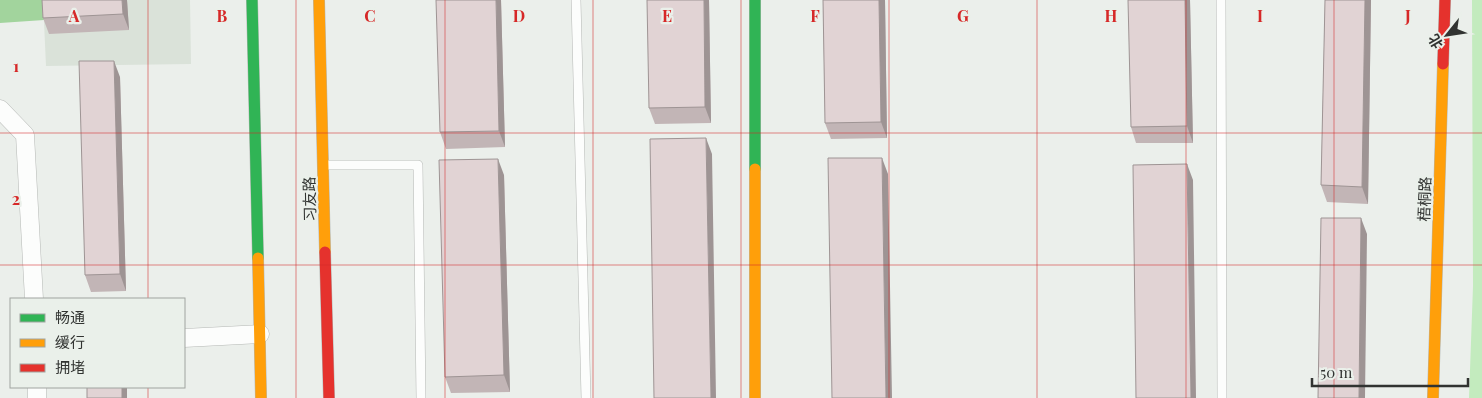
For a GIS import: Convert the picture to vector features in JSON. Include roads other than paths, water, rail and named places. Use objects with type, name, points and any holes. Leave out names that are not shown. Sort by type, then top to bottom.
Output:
[{"type":"main road","points":[[252,0],[261,398]]},
{"type":"main road","name":"习友路","points":[[318,0],[329,398]]},
{"type":"main road","points":[[755,0],[755,398]]},
{"type":"main road","name":"梧桐路","points":[[1433,398],[1445,0]]},
{"type":"street","points":[[0,109],[25,136],[34,298]]},
{"type":"street","points":[[185,338],[260,334]]},
{"type":"lane","points":[[576,0],[586,398]]},
{"type":"lane","points":[[1221,0],[1222,398]]},
{"type":"lane","points":[[323,165],[418,165],[421,398]]}]
